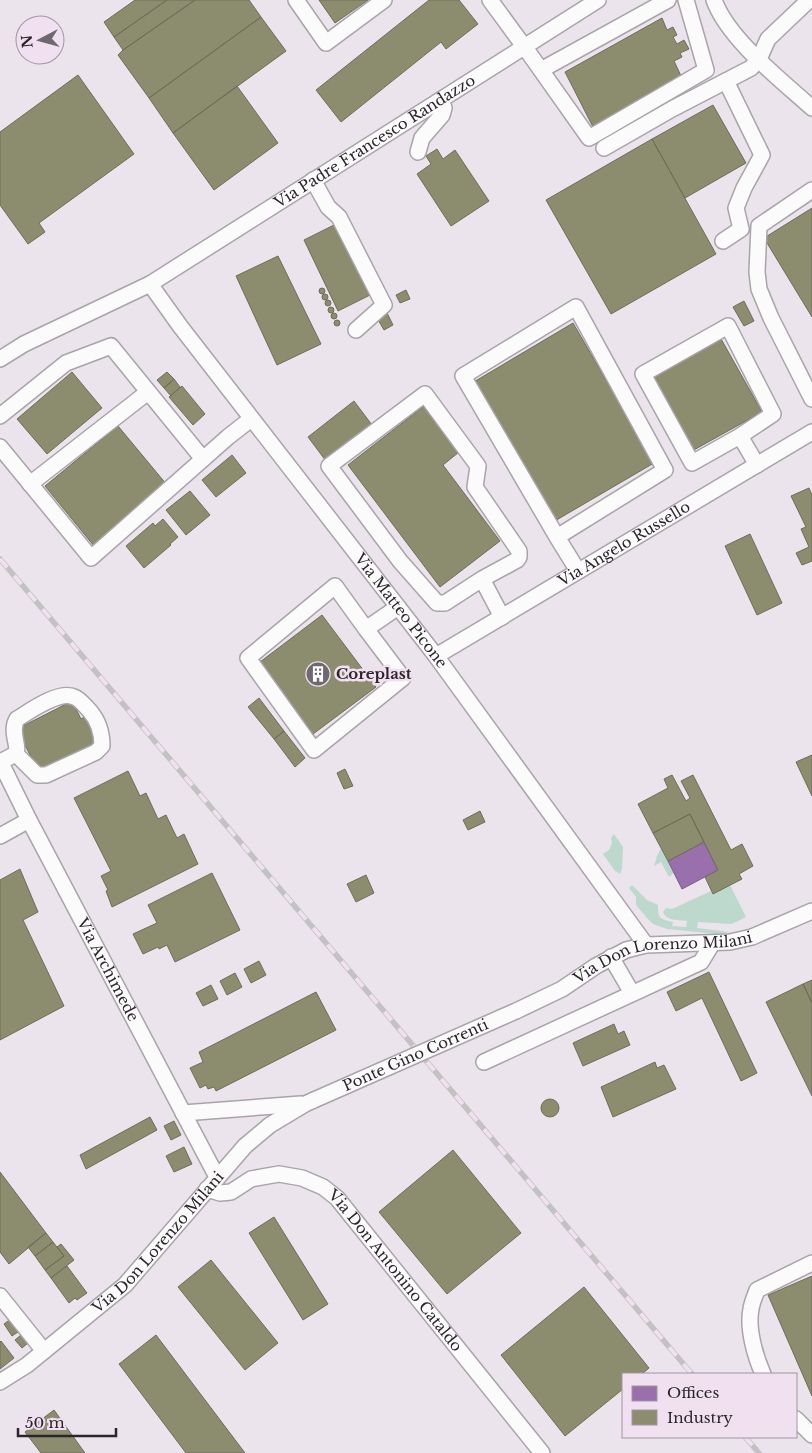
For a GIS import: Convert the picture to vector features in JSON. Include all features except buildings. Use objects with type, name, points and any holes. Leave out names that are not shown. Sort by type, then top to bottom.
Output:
[{"type":"street","points":[[296,0],[326,43],[384,0]]},
{"type":"street","points":[[490,0],[589,138],[706,70],[686,0]]},
{"type":"street","name":"Via Padre Francesco Randazzo","points":[[0,359],[24,344],[150,284],[598,0]]},
{"type":"street","points":[[541,70],[668,0]]},
{"type":"street","points":[[714,0],[728,27],[759,59],[812,108]]},
{"type":"street","points":[[604,148],[672,109],[751,68],[759,59],[768,39],[809,0]]},
{"type":"street","points":[[723,241],[741,229],[736,208],[762,154],[726,81]]},
{"type":"street","points":[[418,152],[422,138],[442,115],[444,108],[440,100]]},
{"type":"street","points":[[313,180],[328,207],[339,217],[384,305],[356,330]]},
{"type":"street","points":[[812,190],[759,226],[757,272],[759,289],[771,318],[812,399]]},
{"type":"street","name":"Via Matteo Picone","points":[[150,284],[251,419],[436,656],[646,945]]},
{"type":"street","points":[[557,537],[665,470],[576,307],[463,376],[557,537],[578,571]]},
{"type":"street","points":[[728,326],[774,414],[740,436],[692,463],[643,374],[728,326]]},
{"type":"street","points":[[0,416],[66,363],[110,346],[203,459]]},
{"type":"street","points":[[30,484],[148,392]]},
{"type":"street","points":[[425,394],[478,466],[474,487],[519,551],[517,560],[482,579],[445,604],[437,603],[400,561],[329,466],[425,394]]},
{"type":"street","points":[[0,447],[91,558],[251,419]]},
{"type":"street","points":[[740,436],[757,465]]},
{"type":"street","name":"Via Angelo Russello","points":[[436,656],[757,465],[810,437]]},
{"type":"street","points":[[482,579],[502,617]]},
{"type":"street","points":[[335,586],[366,628],[403,678],[314,750],[248,658],[335,586]]},
{"type":"street","points":[[366,628],[398,606]]},
{"type":"street","points":[[0,761],[16,754],[18,750],[13,731],[14,724],[18,719],[49,700],[62,696],[73,696],[80,701],[94,718],[102,737],[102,746],[96,752],[46,775],[37,775],[16,754]]},
{"type":"street","name":"Via Archimede","points":[[0,761],[183,1113],[212,1183]]},
{"type":"street","points":[[0,836],[29,820]]},
{"type":"street","name":"Via Don Lorenzo Milani","points":[[516,1011],[562,989],[596,966],[626,950],[646,945],[730,942],[752,937],[812,911]]},
{"type":"street","points":[[484,1062],[701,962],[712,944]]},
{"type":"street","points":[[611,958],[632,993]]},
{"type":"street","name":"Ponte Gino Correnti","points":[[310,1102],[516,1011]]},
{"type":"street","points":[[183,1113],[310,1102]]},
{"type":"street","name":"Via Don Lorenzo Milani","points":[[0,1382],[27,1365],[124,1285],[245,1146],[270,1125],[310,1102]]},
{"type":"street","name":"Via Don Antonino Cataldo","points":[[212,1183],[220,1193],[230,1192],[251,1179],[280,1174],[302,1178],[323,1187],[337,1198],[542,1453]]},
{"type":"street","points":[[762,1373],[757,1362],[750,1324],[750,1309],[757,1290],[812,1263]]},
{"type":"street","points":[[0,1296],[44,1351]]},
{"type":"street","points":[[797,1420],[812,1435]]},
{"type":"green space","points":[[614,834],[623,847],[620,874],[615,871],[603,854],[609,850],[612,843],[611,838]]},
{"type":"green space","points":[[661,848],[674,873],[669,877],[661,862],[654,866]]},
{"type":"green space","points":[[632,885],[647,900],[658,905],[659,916],[673,922],[672,926],[686,927],[687,921],[673,920],[667,917],[663,912],[666,908],[672,909],[711,891],[714,894],[730,885],[746,917],[732,924],[698,922],[697,928],[730,932],[717,934],[667,929],[653,924],[636,905],[636,897],[629,888]]},
{"type":"railway","points":[[0,559],[691,1373]]},
{"type":"railway","points":[[746,1438],[759,1453]]},
{"type":"place","name":"Coreplast","points":[[318,674]]}]
